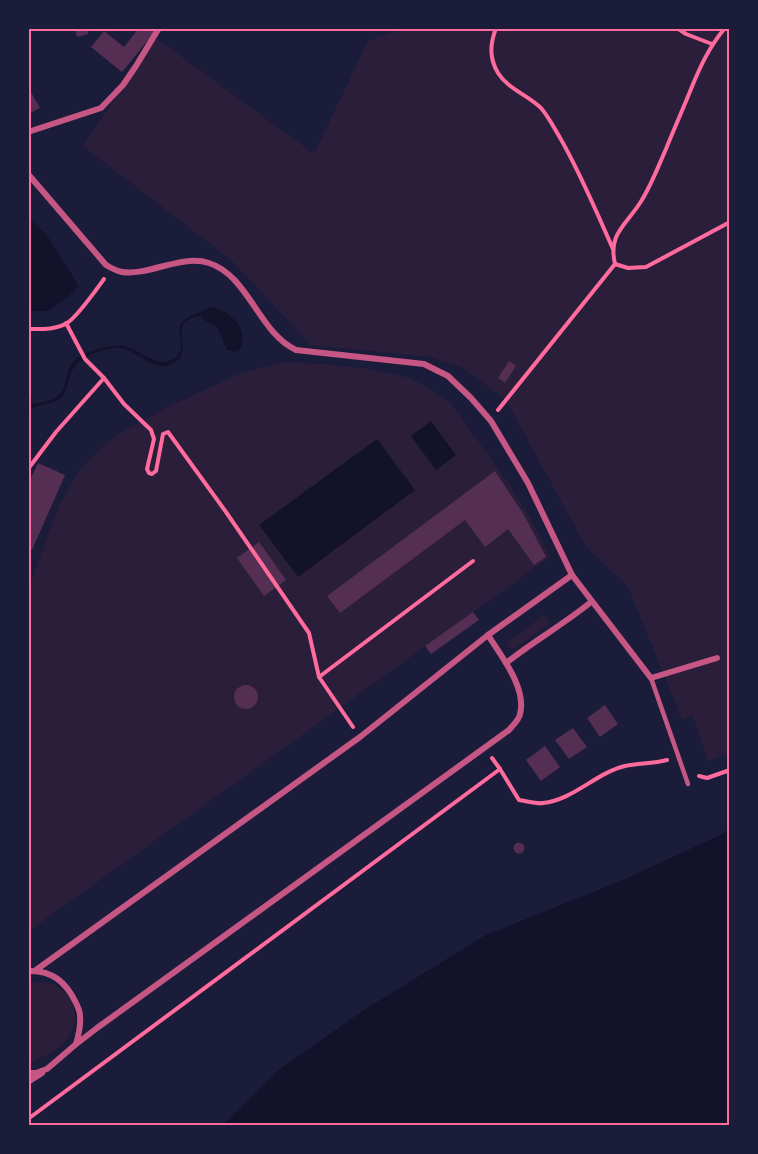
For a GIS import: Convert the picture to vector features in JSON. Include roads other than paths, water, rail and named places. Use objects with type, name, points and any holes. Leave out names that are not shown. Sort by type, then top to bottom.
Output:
[{"type":"street","points":[[28,132],[101,108],[123,85],[159,28]]},
{"type":"street","points":[[28,174],[106,265],[114,270],[124,273],[191,261],[208,263],[224,271],[237,284],[285,345],[296,350],[424,364],[448,376],[491,421],[528,483],[572,575],[651,678],[717,658]]},
{"type":"street","points":[[36,970],[360,737],[488,635],[572,575]]},
{"type":"street","points":[[506,663],[591,602]]},
{"type":"street","points":[[28,1082],[47,1069],[75,1044],[509,730],[520,716],[521,704],[516,681],[488,635]]},
{"type":"street","points":[[28,971],[36,970],[52,975],[66,985],[80,1013],[81,1029],[75,1044]]},
{"type":"street","points":[[28,1073],[47,1069]]},
{"type":"lane","points":[[651,678],[688,784]]}]
